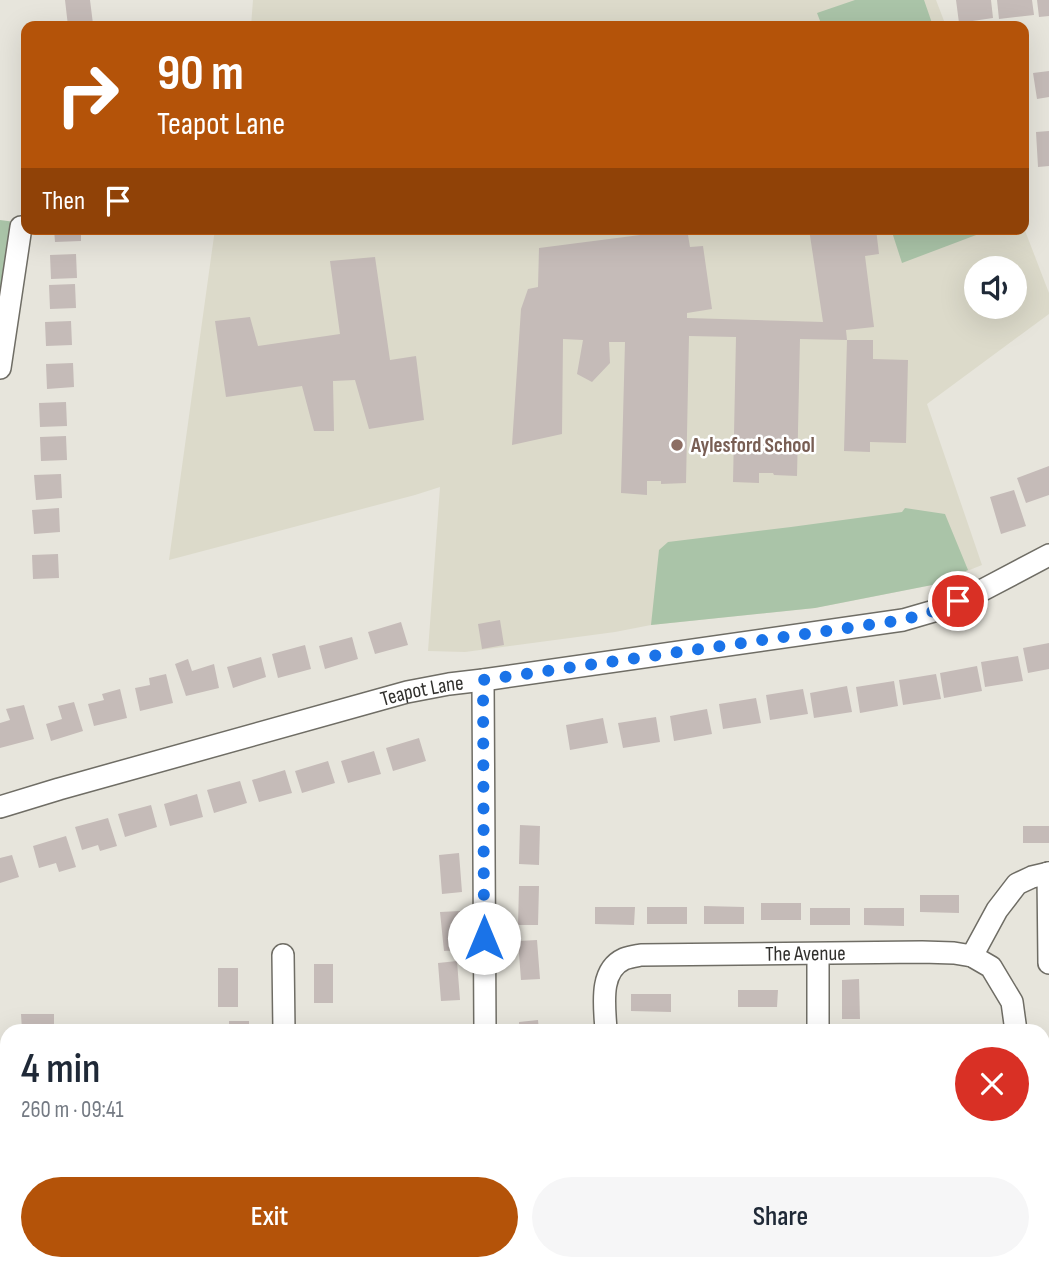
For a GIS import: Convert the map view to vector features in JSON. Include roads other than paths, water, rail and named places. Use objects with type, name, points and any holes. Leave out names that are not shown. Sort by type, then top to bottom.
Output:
[{"type":"street","points":[[0,368],[21,228]]},
{"type":"street","name":"Teapot Lane","points":[[0,807],[407,692],[903,620],[941,609],[975,594],[1049,555]]},
{"type":"street","points":[[483,680],[485,1024]]},
{"type":"street","points":[[1015,1024],[1012,1002],[991,967],[972,956],[997,910],[1017,884],[1048,873],[1049,963]]},
{"type":"street","name":"The Avenue","points":[[606,1024],[607,976],[624,959],[641,955],[944,953],[972,956]]},
{"type":"street","points":[[818,954],[818,1024]]},
{"type":"street","points":[[283,955],[284,1024]]},
{"type":"place","name":"Aylesford School","points":[[677,445]]}]
